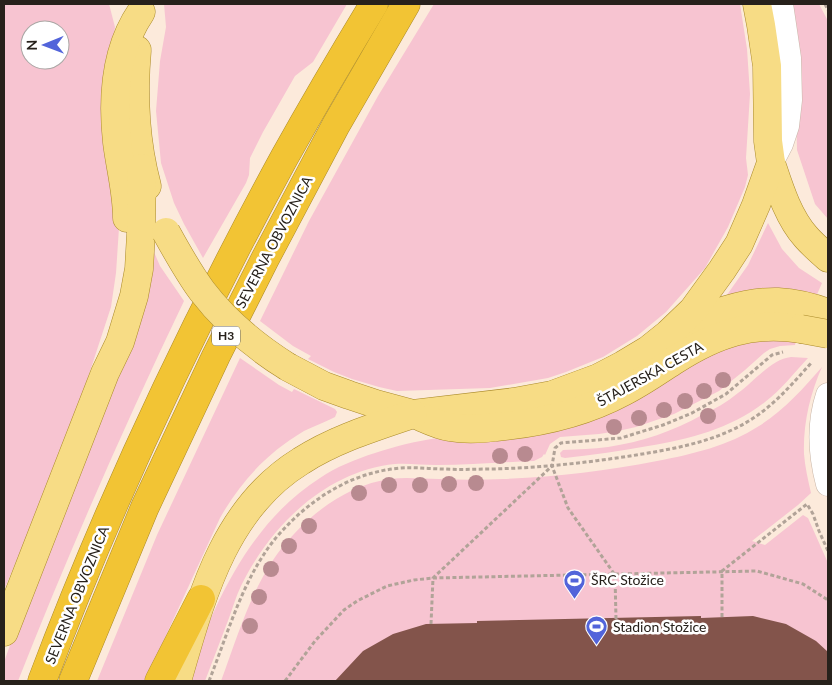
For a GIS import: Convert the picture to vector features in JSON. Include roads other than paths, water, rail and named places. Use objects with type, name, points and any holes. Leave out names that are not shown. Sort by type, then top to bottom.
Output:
[{"type":"highway","name":"SEVERNA OBVOZNICA","points":[[42,681],[102,534],[191,338],[285,158],[374,4]]},
{"type":"highway","name":"SEVERNA OBVOZNICA","points":[[73,681],[145,507],[216,356],[265,258],[332,134],[406,4]]},
{"type":"highway","points":[[159,681],[201,599]]},
{"type":"main road","points":[[757,4],[766,66],[768,141],[771,163],[784,200],[796,223],[804,235],[828,258]]},
{"type":"main road","points":[[4,632],[104,374],[120,342],[140,269],[142,168],[136,115],[135,80],[141,7]]},
{"type":"main road","points":[[104,374],[124,283],[127,250],[127,213],[115,120],[116,81],[119,62],[126,40],[141,7]]},
{"type":"main road","points":[[177,681],[201,599],[211,574],[232,533],[253,501],[278,477],[300,461],[323,448],[413,414],[514,402],[552,395],[598,378],[648,350],[693,310],[722,270],[739,244],[771,163]]},
{"type":"main road","name":"ŠTAJERSKA CESTA","points":[[142,168],[156,213],[179,256],[202,292],[244,335],[288,367],[324,386],[449,427],[480,428],[531,424],[587,408],[624,392],[677,358],[698,347],[737,330],[768,326],[806,325],[828,334]]},
{"type":"main road","name":"ŠTAJERSKA CESTA","points":[[668,334],[694,321],[715,314],[762,303],[794,304],[806,325]]},
{"type":"street","points":[[771,163],[788,126],[790,100],[789,58],[781,4]]},
{"type":"street","points":[[828,395],[823,414],[821,437],[828,484]]},
{"type":"place","name":"ŠRC Stožice","points":[[575,599]]},
{"type":"place","name":"Stadion Stožice","points":[[597,646]]}]
